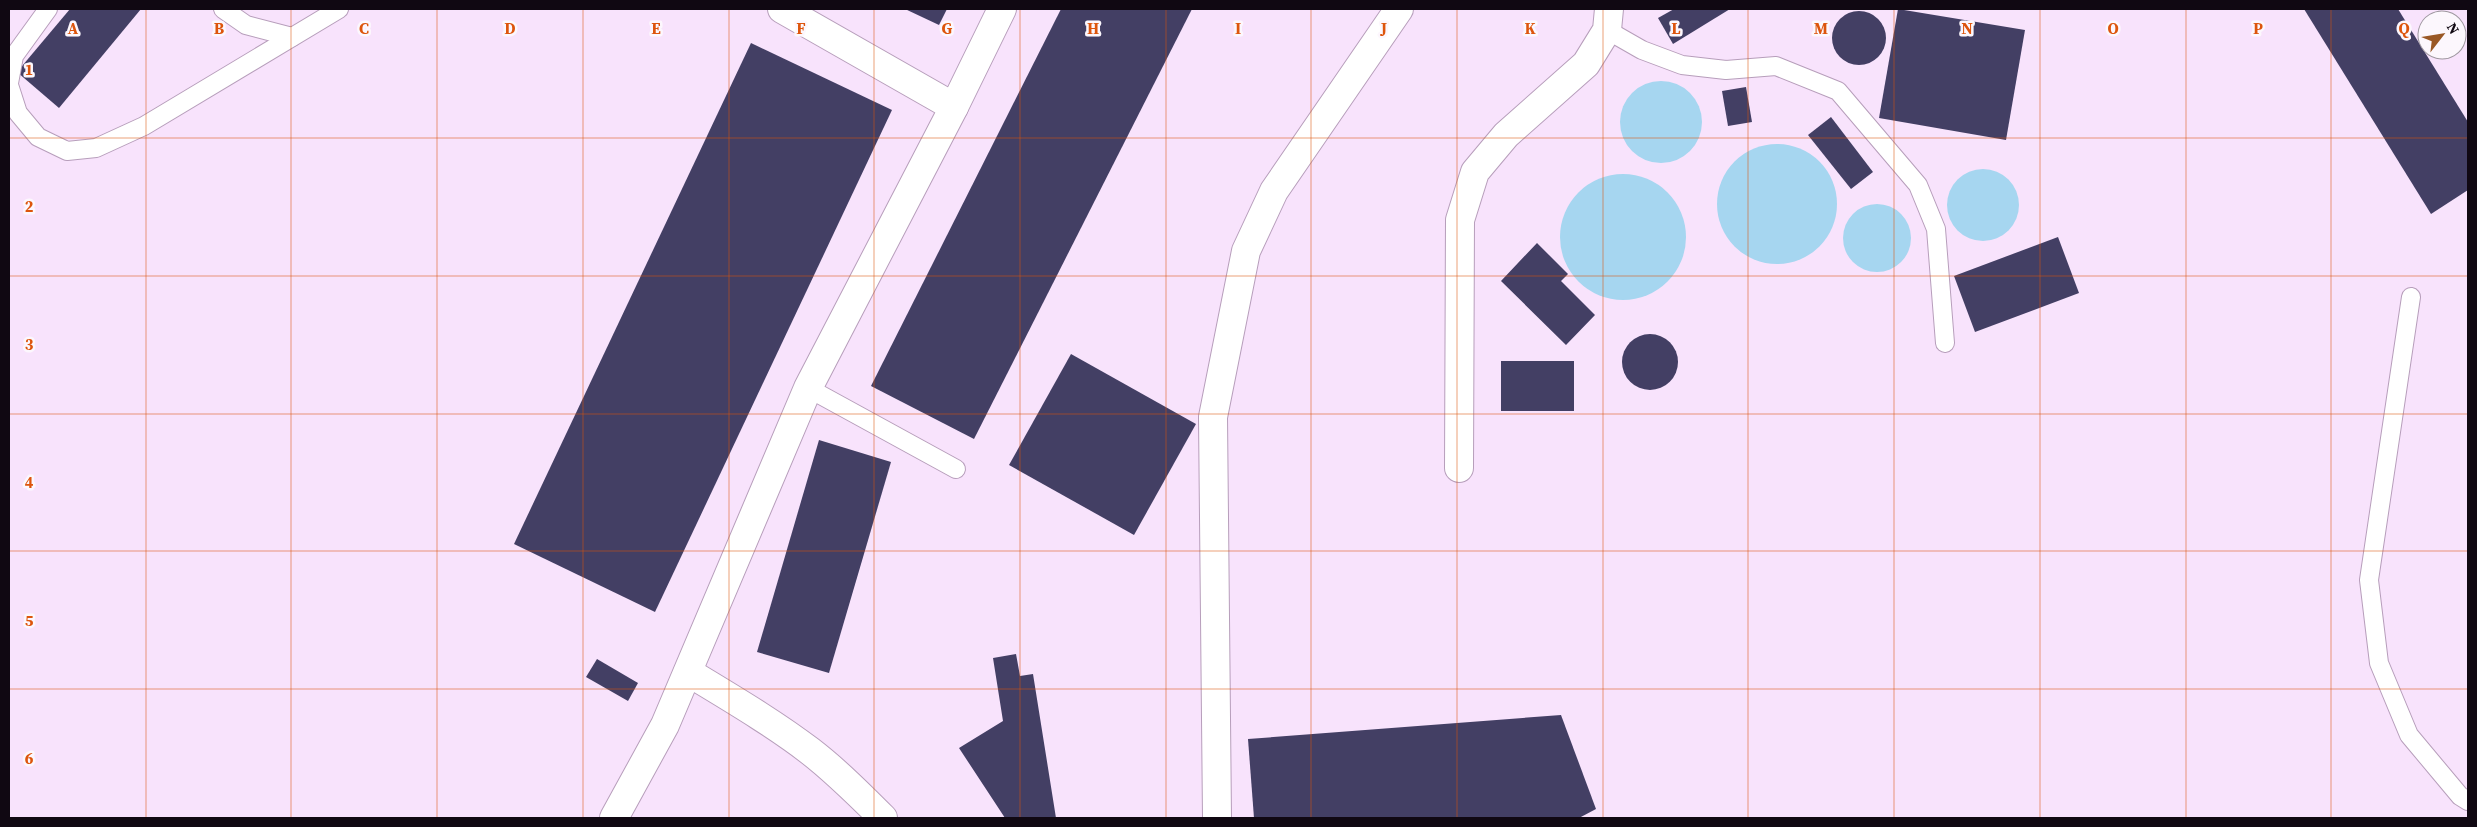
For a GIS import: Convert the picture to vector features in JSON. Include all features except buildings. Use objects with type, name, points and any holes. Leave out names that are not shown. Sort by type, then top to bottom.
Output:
[{"type":"street","points":[[782,9],[954,107]]},
{"type":"street","points":[[614,818],[665,725],[808,388],[954,107],[1002,9]]},
{"type":"street","points":[[1217,818],[1214,417],[1246,251],[1274,191],[1399,9]]},
{"type":"street","points":[[1459,468],[1460,220],[1475,172],[1506,135],[1586,64],[1608,19]]},
{"type":"street","points":[[688,672],[767,720],[810,752],[854,788],[883,818]]},
{"type":"lane","points":[[48,9],[14,56],[9,84],[18,113],[38,137],[67,151],[96,148],[144,126],[339,9]]},
{"type":"lane","points":[[223,9],[246,25],[292,37]]},
{"type":"lane","points":[[1608,19],[1642,50],[1682,65],[1726,70],[1776,66],[1838,91],[1918,184],[1936,229],[1945,343]]},
{"type":"lane","points":[[2411,297],[2370,580],[2374,626],[2379,662],[2408,735],[2460,796],[2468,801]]},
{"type":"lane","points":[[808,388],[956,469]]},
{"type":"water","points":[[1653,81],[1669,81],[1684,88],[1695,99],[1702,114],[1699,138],[1690,151],[1669,163],[1653,163],[1638,156],[1627,145],[1620,130],[1620,114],[1627,99],[1638,88]]},
{"type":"water","points":[[1777,144],[1800,148],[1820,161],[1833,181],[1837,204],[1833,227],[1820,247],[1800,260],[1777,264],[1754,260],[1734,247],[1721,227],[1717,204],[1721,181],[1734,161],[1754,148]]},
{"type":"water","points":[[1983,169],[2003,175],[2013,185],[2019,205],[2013,225],[2003,235],[1983,241],[1963,235],[1953,225],[1947,205],[1953,185],[1963,175]]},
{"type":"water","points":[[1623,174],[1647,179],[1667,193],[1681,213],[1686,237],[1681,261],[1667,281],[1647,295],[1623,300],[1599,295],[1579,281],[1565,261],[1560,237],[1565,213],[1579,193],[1599,179]]},
{"type":"water","points":[[1877,204],[1890,207],[1901,214],[1908,225],[1911,238],[1908,251],[1901,262],[1890,269],[1877,272],[1864,269],[1853,262],[1846,251],[1843,238],[1846,225],[1853,214],[1864,207]]}]
